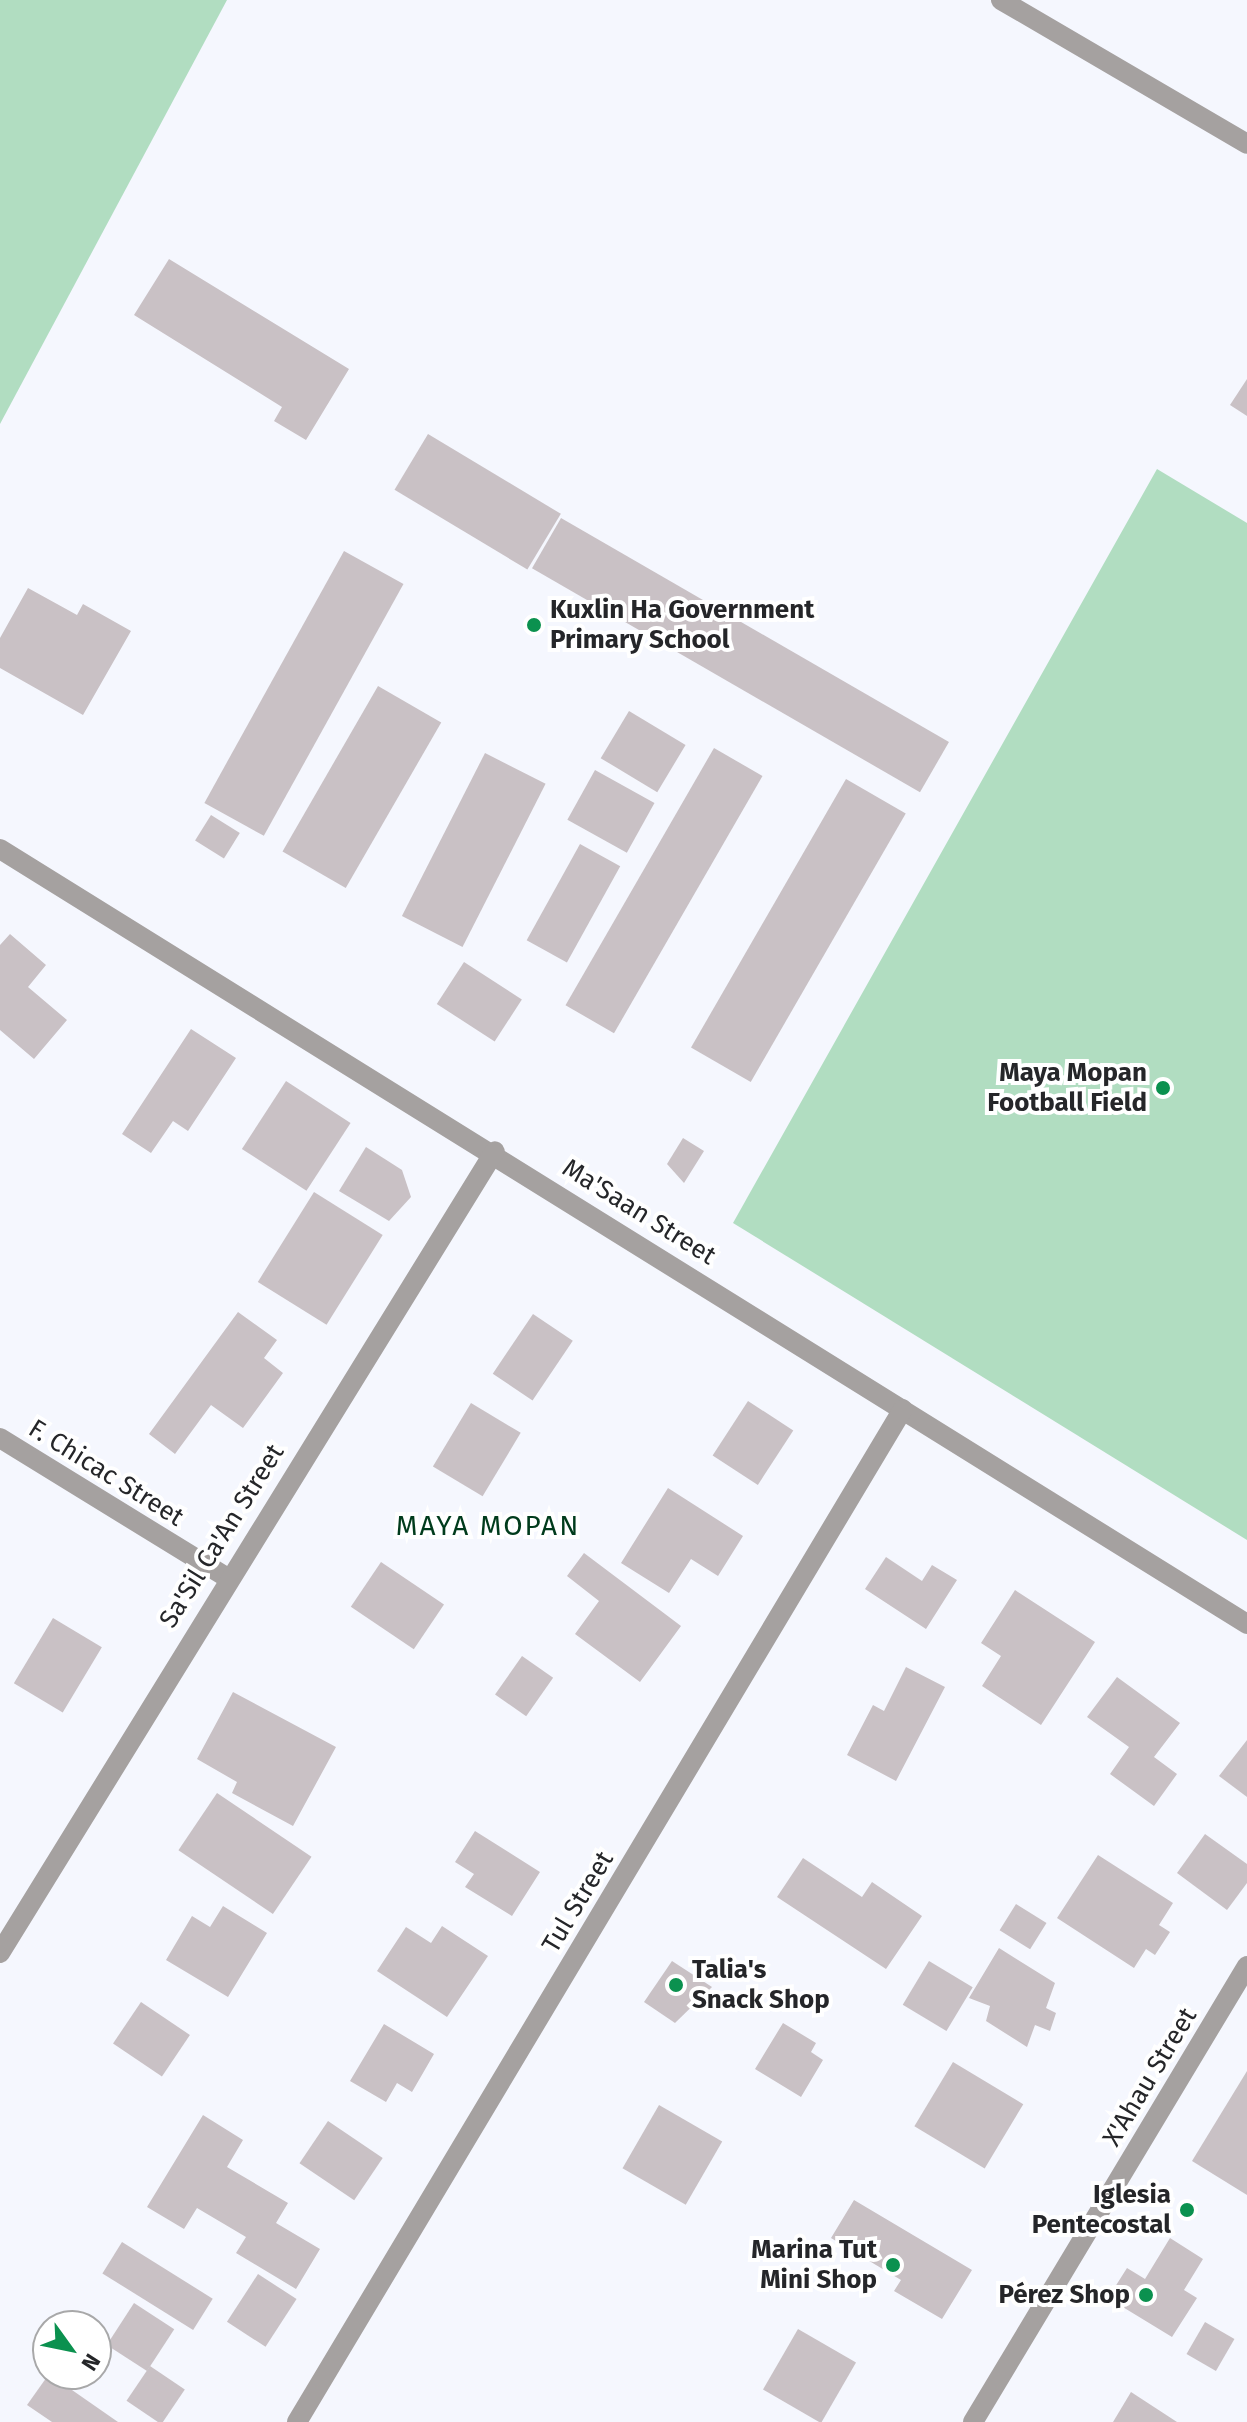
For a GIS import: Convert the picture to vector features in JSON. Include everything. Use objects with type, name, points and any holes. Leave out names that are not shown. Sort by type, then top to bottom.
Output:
[{"type":"street","points":[[1001,0],[1247,144]]},
{"type":"street","name":"Ma'Saan Street","points":[[0,849],[495,1151],[1247,1624]]},
{"type":"street","name":"Sa'Sil Ca'An Street","points":[[0,1953],[226,1577],[495,1151]]},
{"type":"street","name":"Tul Street","points":[[297,2422],[903,1409]]},
{"type":"street","name":"F. Chicac Street","points":[[0,1438],[226,1577]]},
{"type":"street","name":"X'Ahau Street","points":[[973,2422],[1247,1966]]},
{"type":"green space","points":[[0,0],[227,0],[0,424]]},
{"type":"green space","points":[[1157,469],[1247,523],[1247,1540],[733,1223]]},
{"type":"building","points":[[169,259],[349,369],[306,440],[274,421],[282,407],[134,315]]},
{"type":"building","points":[[1247,379],[1247,416],[1230,405]]},
{"type":"building","points":[[428,434],[561,514],[527,570],[395,490]]},
{"type":"building","points":[[561,518],[949,742],[920,792],[532,568]]},
{"type":"building","points":[[344,551],[403,584],[264,836],[204,803]]},
{"type":"building","points":[[28,588],[77,615],[83,604],[131,631],[83,715],[0,668],[0,638]]},
{"type":"building","points":[[378,686],[441,722],[346,888],[282,851]]},
{"type":"building","points":[[629,711],[686,745],[657,792],[601,758]]},
{"type":"building","points":[[714,748],[762,776],[614,1033],[566,1005]]},
{"type":"building","points":[[485,753],[546,784],[463,947],[402,916]]},
{"type":"building","points":[[595,770],[654,803],[627,853],[567,820]]},
{"type":"building","points":[[846,779],[906,814],[751,1082],[691,1047]]},
{"type":"building","points":[[211,815],[240,833],[224,858],[195,840]]},
{"type":"building","points":[[580,844],[620,866],[567,963],[527,940]]},
{"type":"building","points":[[10,934],[46,965],[28,987],[67,1020],[34,1059],[0,1030],[0,945]]},
{"type":"building","points":[[464,962],[522,1000],[495,1042],[437,1004]]},
{"type":"building","points":[[191,1029],[236,1058],[188,1131],[173,1121],[151,1153],[122,1134]]},
{"type":"building","points":[[286,1081],[351,1123],[306,1191],[242,1149]]},
{"type":"building","points":[[683,1138],[704,1151],[684,1183],[667,1164]]},
{"type":"building","points":[[366,1147],[402,1170],[411,1197],[389,1221],[339,1191]]},
{"type":"building","points":[[314,1192],[383,1235],[327,1325],[258,1282]]},
{"type":"building","points":[[238,1312],[277,1340],[264,1358],[283,1373],[243,1428],[211,1405],[175,1454],[149,1434]]},
{"type":"building","points":[[533,1314],[573,1341],[533,1401],[493,1374]]},
{"type":"building","points":[[748,1401],[793,1430],[758,1485],[713,1456]]},
{"type":"building","points":[[471,1403],[521,1433],[483,1496],[433,1466]]},
{"type":"building","points":[[668,1488],[743,1536],[718,1576],[691,1559],[669,1593],[621,1563]]},
{"type":"building","points":[[584,1553],[681,1626],[640,1682],[575,1634],[599,1601],[567,1576]]},
{"type":"building","points":[[886,1557],[922,1581],[932,1565],[957,1580],[926,1629],[865,1589]]},
{"type":"building","points":[[381,1562],[444,1604],[414,1649],[351,1607]]},
{"type":"building","points":[[1015,1590],[1095,1642],[1041,1725],[982,1686],[1001,1656],[981,1643]]},
{"type":"building","points":[[53,1618],[102,1647],[63,1713],[14,1683]]},
{"type":"building","points":[[522,1656],[553,1678],[526,1716],[495,1695]]},
{"type":"building","points":[[906,1667],[945,1687],[896,1781],[847,1755],[873,1705],[884,1711]]},
{"type":"building","points":[[1117,1677],[1180,1723],[1154,1757],[1177,1774],[1154,1806],[1110,1774],[1129,1747],[1087,1717]]},
{"type":"building","points":[[233,1692],[336,1747],[293,1826],[232,1793],[237,1782],[197,1759]]},
{"type":"building","points":[[1247,1740],[1247,1797],[1219,1776]]},
{"type":"building","points":[[217,1793],[312,1857],[273,1914],[178,1850]]},
{"type":"building","points":[[475,1831],[540,1872],[512,1916],[465,1887],[474,1874],[455,1862]]},
{"type":"building","points":[[1205,1834],[1247,1864],[1247,1883],[1227,1910],[1177,1873]]},
{"type":"building","points":[[1098,1855],[1173,1903],[1159,1925],[1170,1932],[1155,1955],[1146,1949],[1134,1968],[1057,1918]]},
{"type":"building","points":[[803,1858],[862,1897],[872,1882],[922,1916],[886,1969],[777,1897]]},
{"type":"building","points":[[1016,1904],[1047,1923],[1030,1949],[1000,1930]]},
{"type":"building","points":[[223,1906],[267,1933],[228,1997],[166,1960],[192,1916],[210,1927]]},
{"type":"building","points":[[442,1926],[488,1956],[447,2017],[377,1971],[406,1927],[431,1943]]},
{"type":"building","points":[[999,1948],[1055,1983],[1046,2008],[1056,2013],[1050,2031],[1035,2025],[1027,2047],[986,2021],[990,2006],[969,1998]]},
{"type":"building","points":[[672,1961],[712,1987],[675,2023],[644,2002]]},
{"type":"building","points":[[929,1961],[973,1987],[946,2031],[903,2005]]},
{"type":"building","points":[[141,2002],[190,2035],[162,2076],[113,2043]]},
{"type":"building","points":[[783,2023],[816,2043],[811,2052],[823,2060],[801,2097],[755,2069]]},
{"type":"building","points":[[384,2024],[434,2054],[412,2092],[397,2083],[386,2102],[350,2081]]},
{"type":"building","points":[[953,2062],[1023,2104],[985,2169],[914,2126]]},
{"type":"building","points":[[1247,2071],[1247,2195],[1192,2161]]},
{"type":"building","points":[[659,2105],[722,2142],[686,2205],[623,2168]]},
{"type":"building","points":[[203,2115],[243,2140],[227,2167],[288,2203],[276,2223],[320,2249],[296,2289],[236,2253],[246,2237],[197,2208],[184,2229],[147,2207]]},
{"type":"building","points":[[328,2121],[383,2158],[354,2200],[299,2163]]},
{"type":"building","points":[[854,2200],[972,2270],[942,2319],[894,2291],[901,2280],[831,2238]]},
{"type":"building","points":[[1170,2238],[1203,2259],[1184,2290],[1197,2298],[1172,2337],[1108,2298],[1127,2268],[1145,2279]]},
{"type":"building","points":[[122,2242],[213,2299],[193,2330],[102,2273]]},
{"type":"building","points":[[258,2274],[297,2299],[266,2347],[227,2322]]},
{"type":"building","points":[[134,2303],[174,2329],[147,2371],[112,2348],[112,2337]]},
{"type":"building","points":[[1205,2322],[1234,2339],[1216,2371],[1186,2354]]},
{"type":"building","points":[[798,2329],[856,2362],[822,2422],[763,2390]]},
{"type":"building","points":[[150,2366],[185,2389],[163,2422],[158,2422],[127,2401]]},
{"type":"building","points":[[38,2390],[72,2390],[118,2422],[52,2422],[27,2405]]},
{"type":"building","points":[[1131,2392],[1177,2422],[1113,2422]]},
{"type":"place","name":"Kuxlin Ha Government Primary School","points":[[534,625]]},
{"type":"place","name":"Maya Mopan Football Field","points":[[1163,1088]]},
{"type":"place","name":"Talia's Snack Shop","points":[[676,1985]]},
{"type":"place","name":"Iglesia Pentecostal","points":[[1187,2210]]},
{"type":"place","name":"Marina Tut Mini Shop","points":[[893,2265]]},
{"type":"place","name":"Pérez Shop","points":[[1146,2295]]},
{"type":"district","name":"MAYA MOPAN","points":[[488,1526]]}]
